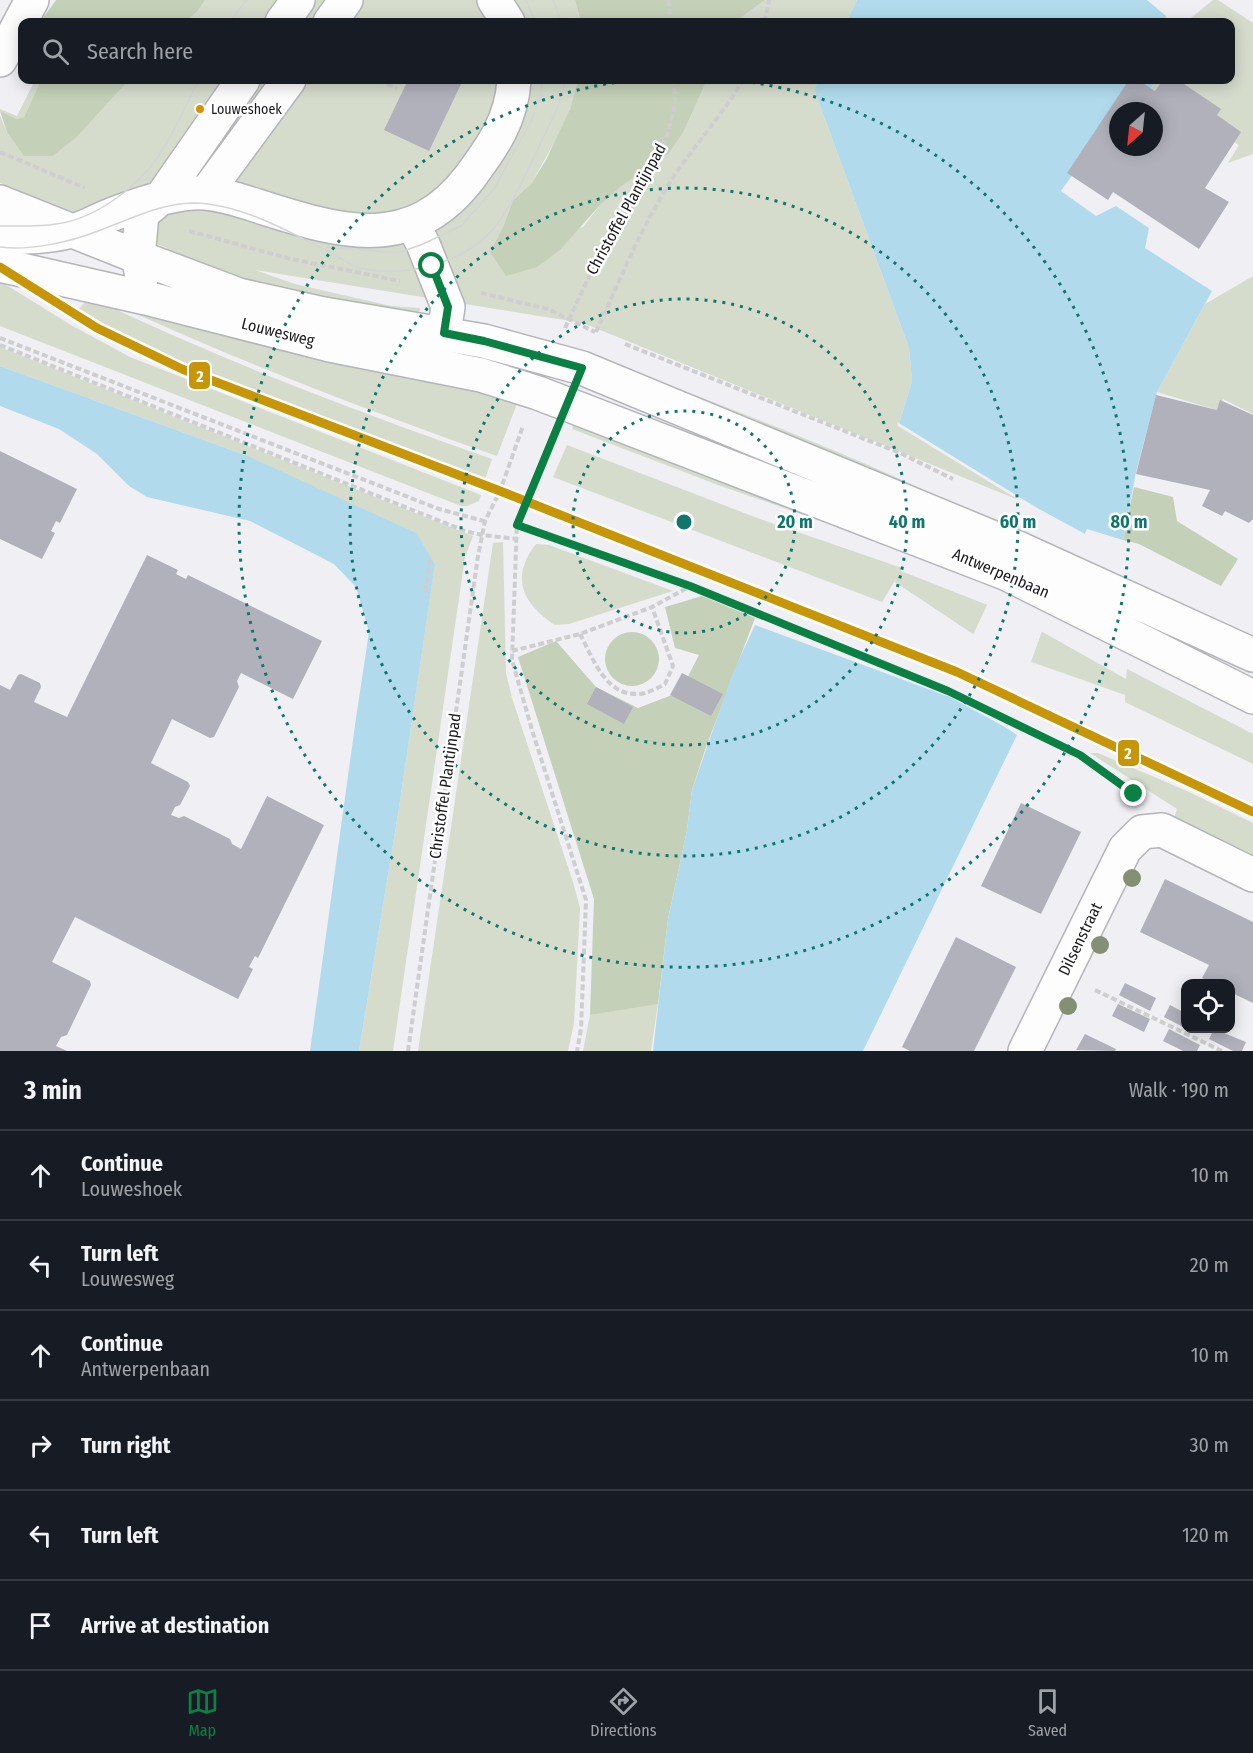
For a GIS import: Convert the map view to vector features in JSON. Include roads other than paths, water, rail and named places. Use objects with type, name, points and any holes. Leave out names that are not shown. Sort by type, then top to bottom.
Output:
[{"type":"street","points":[[22,18],[32,0]]},
{"type":"street","points":[[285,18],[298,0]]},
{"type":"street","points":[[333,18],[346,0]]},
{"type":"street","points":[[494,0],[505,18]]},
{"type":"street","points":[[0,60],[18,26]]},
{"type":"street","points":[[154,300],[144,288],[138,258],[142,214],[161,198],[240,84]]},
{"type":"street","points":[[206,193],[286,84]]},
{"type":"street","points":[[72,231],[129,208],[161,198],[194,192],[246,202],[309,222],[337,228],[372,232],[391,230],[428,217],[455,197],[488,153],[509,114],[513,84]]},
{"type":"street","name":"Louwesweg","points":[[0,202],[138,258],[239,295],[324,314],[565,354]]},
{"type":"street","points":[[407,361],[444,333],[448,307],[423,244],[412,223]]},
{"type":"street","name":"Louwesweg","points":[[0,236],[15,238],[72,231]]},
{"type":"street","name":"Louwesweg","points":[[6,263],[330,345],[481,375],[552,398]]},
{"type":"street","name":"Antwerpenbaan","points":[[565,354],[1063,584],[1253,655]]},
{"type":"street","name":"Antwerpenbaan","points":[[552,398],[1012,560]]},
{"type":"street","name":"Antwerpenbaan","points":[[1063,584],[1253,697]]},
{"type":"street","name":"Dilsenstraat","points":[[1025,1051],[1125,849],[1142,832],[1162,830],[1253,875]]},
{"type":"water","points":[[857,0],[1147,0],[1166,18],[848,18]]},
{"type":"water","points":[[817,84],[1154,84],[1143,102],[1109,102],[1109,124],[1061,191],[1096,216],[1116,206],[1149,228],[1145,248],[1212,291],[1157,392],[1136,472],[1123,540],[1087,529],[1026,659],[992,718],[1017,735],[863,1051],[653,1051],[668,919],[687,830],[692,790],[732,675],[755,625],[947,696],[1039,510],[899,424],[912,381],[909,348],[814,89]]},
{"type":"water","points":[[0,366],[245,455],[416,533],[435,564],[399,808],[359,1051],[310,1051],[369,632],[356,587],[334,564],[250,521],[147,497],[129,486],[97,454],[59,429],[0,406]]},
{"type":"tram line","points":[[232,18],[247,0]]},
{"type":"tram line","points":[[526,0],[534,18]]},
{"type":"tram line","points":[[553,0],[560,18]]},
{"type":"tram line","points":[[0,226],[42,226],[72,221],[117,198],[131,187],[154,162],[168,141],[197,84]]},
{"type":"tram line","points":[[327,247],[398,253],[461,226],[494,189],[531,121],[541,95],[542,84]]},
{"type":"tram line","points":[[0,247],[37,247],[63,242],[157,209],[194,203],[211,204],[260,218],[357,267],[397,271],[434,265],[468,250],[483,239],[501,219],[517,192],[553,118],[564,84]]},
{"type":"place","name":"Louweshoek","points":[[200,109]]}]
